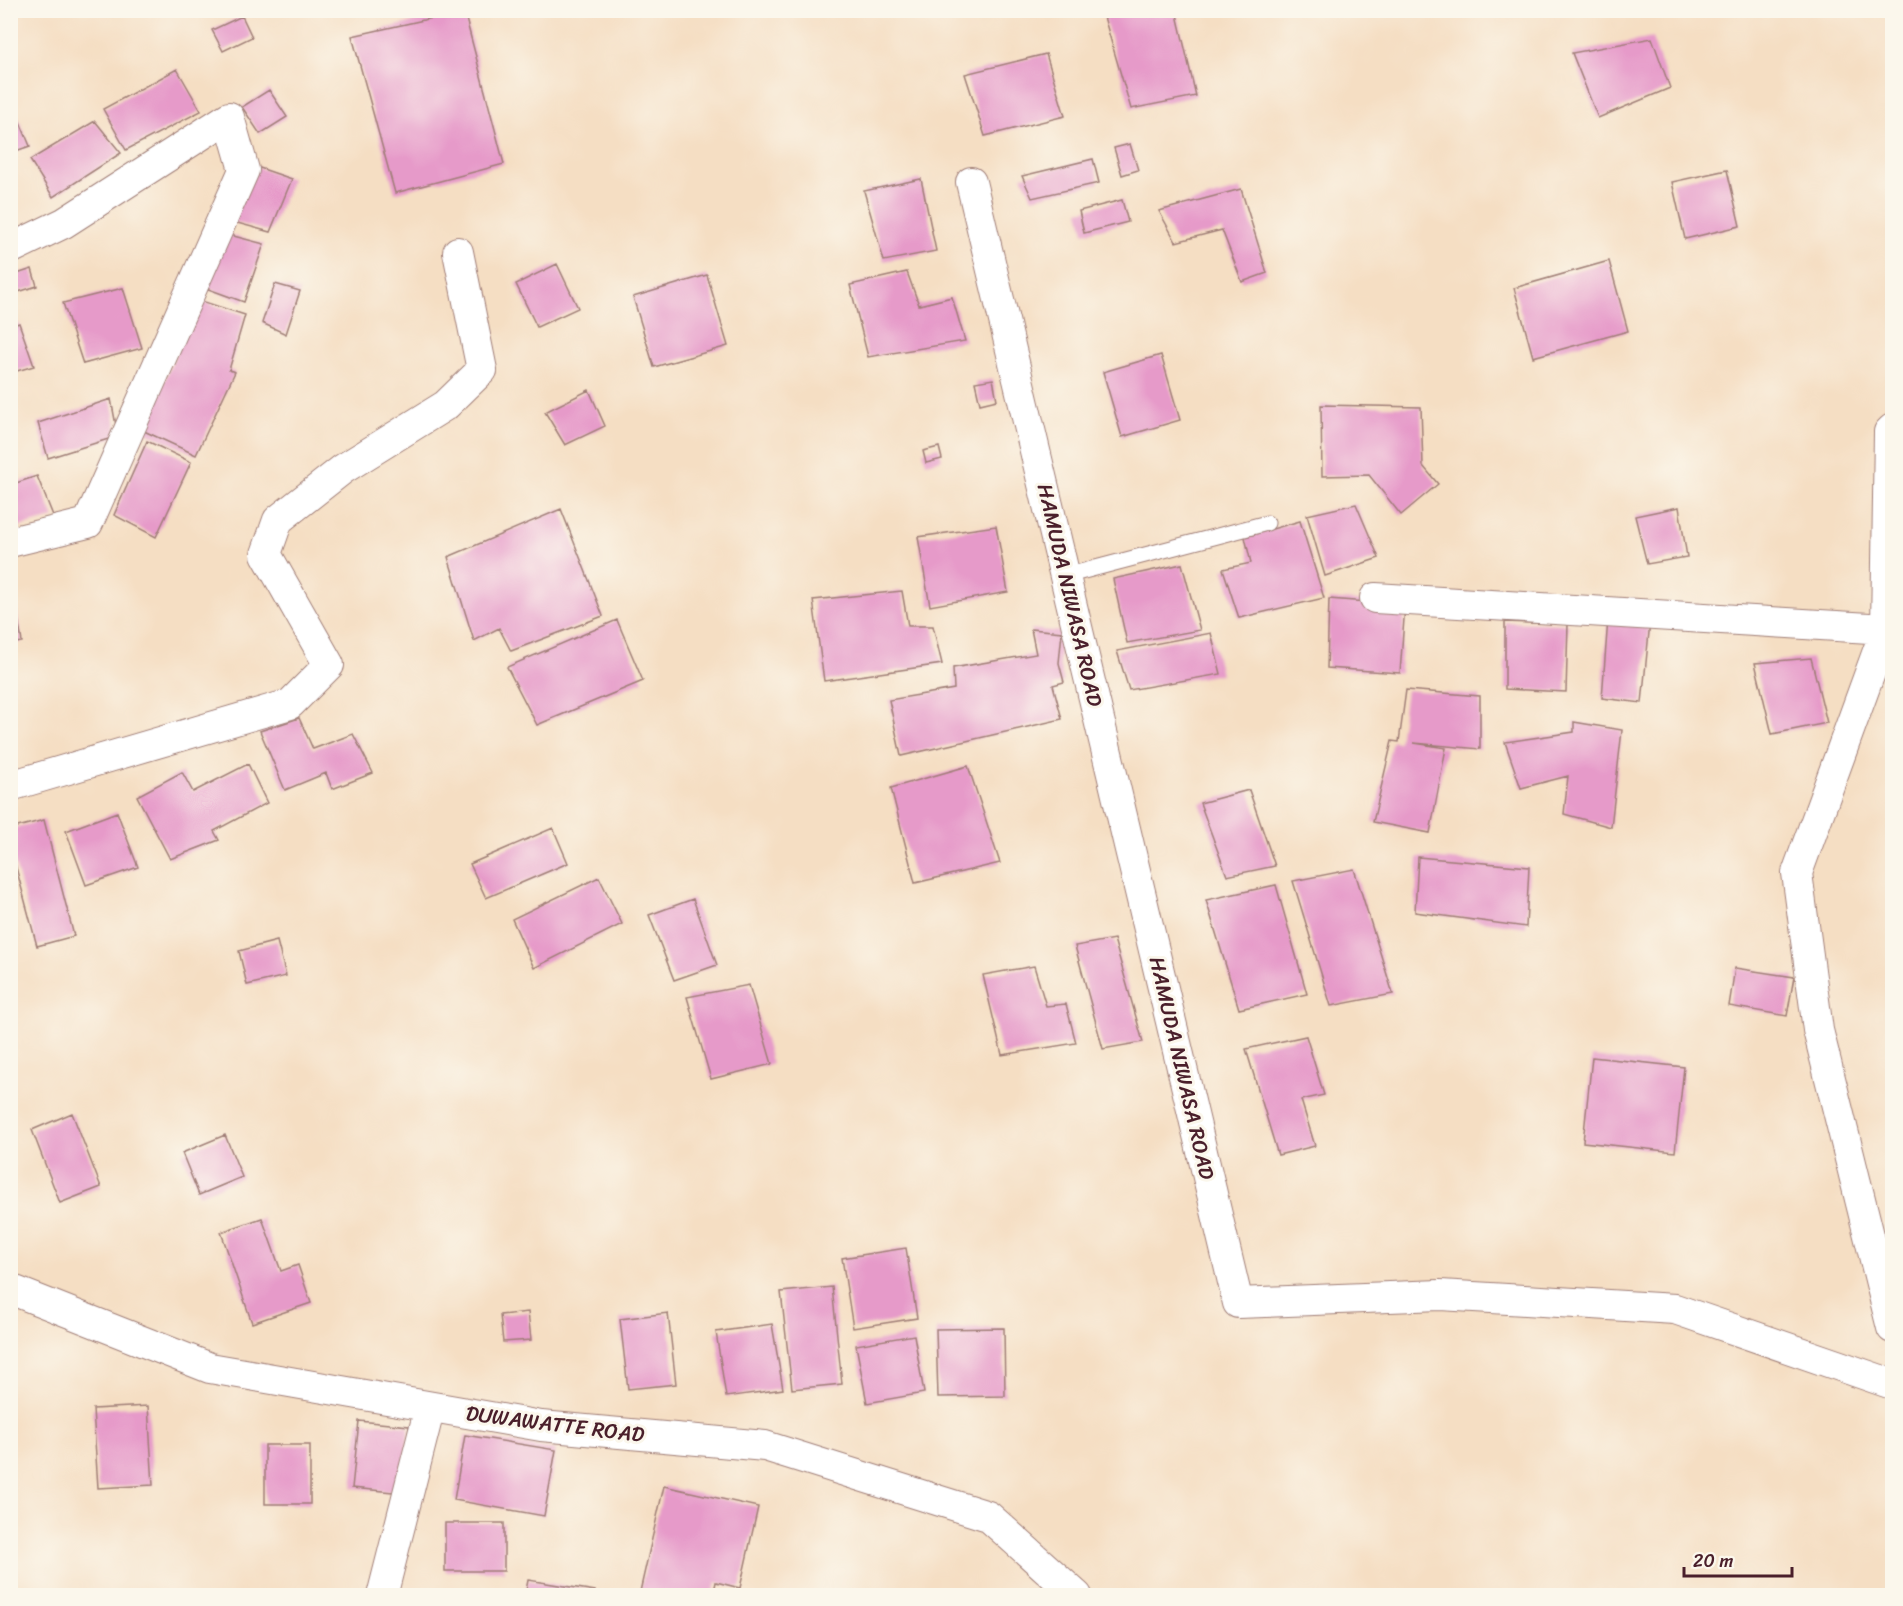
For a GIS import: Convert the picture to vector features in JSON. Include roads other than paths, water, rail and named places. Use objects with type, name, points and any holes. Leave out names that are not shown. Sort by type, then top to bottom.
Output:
[{"type":"street","points":[[10,249],[64,223],[229,117],[244,170],[88,522],[10,542]]},
{"type":"street","name":"HAMUDA NIWASA ROAD","points":[[971,182],[1238,1303],[1440,1295],[1675,1309],[1893,1384]]},
{"type":"street","points":[[10,786],[290,704],[329,665],[266,554],[278,520],[343,469],[446,405],[482,370],[458,252]]},
{"type":"street","points":[[1893,429],[1889,432],[1886,629],[1797,873],[1818,1030],[1893,1329]]},
{"type":"street","points":[[1375,598],[1886,629]]},
{"type":"street","name":"DUWAWATTE ROAD","points":[[10,1290],[210,1368],[541,1426],[765,1446],[988,1516],[1077,1596]]},
{"type":"street","points":[[382,1596],[430,1407]]},
{"type":"lane","points":[[1065,576],[1267,523]]}]
